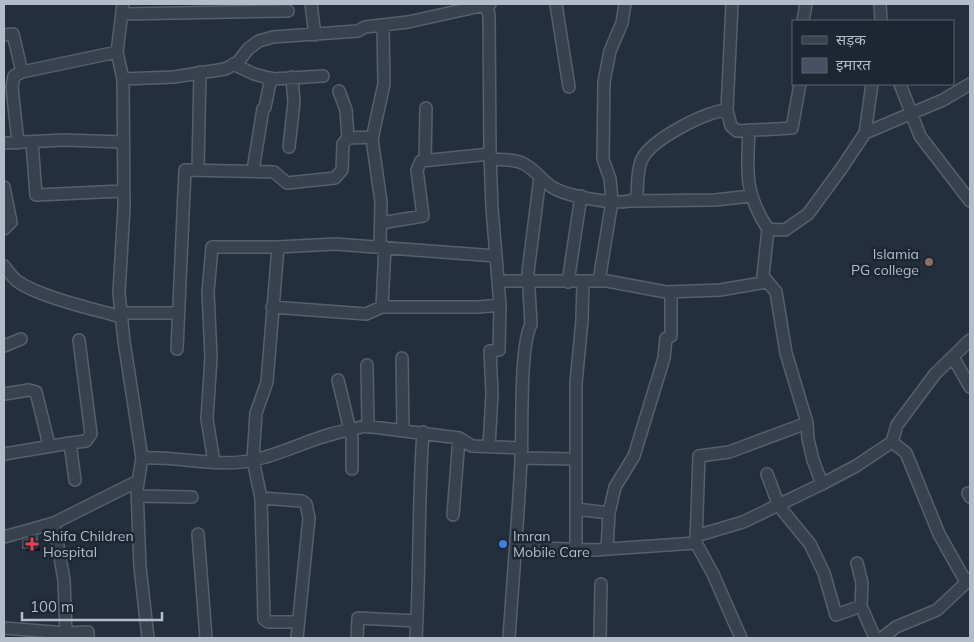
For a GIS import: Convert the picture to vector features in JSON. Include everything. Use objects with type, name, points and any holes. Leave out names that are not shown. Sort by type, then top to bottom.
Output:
[{"type":"street","points":[[311,4],[315,35]]},
{"type":"street","points":[[123,79],[174,77],[225,69],[238,62],[248,49],[259,42],[273,37],[358,31],[365,27],[383,25],[454,8],[486,4],[489,14],[491,156],[500,305],[499,350],[490,351],[492,394],[488,446]]},
{"type":"street","points":[[556,4],[569,87]]},
{"type":"street","points":[[599,281],[612,201],[610,179],[603,160],[602,110],[608,56],[620,32],[624,4]]},
{"type":"street","points":[[732,4],[727,110],[731,126],[737,131],[792,128],[800,85]]},
{"type":"street","points":[[803,20],[806,4]]},
{"type":"street","points":[[880,4],[881,20]]},
{"type":"street","points":[[148,638],[140,567],[137,496],[142,458],[119,293],[123,192],[123,79],[117,52],[123,9],[225,8],[288,11]]},
{"type":"street","points":[[382,307],[383,247],[381,202],[373,137],[384,84],[383,25]]},
{"type":"street","points":[[4,35],[13,34],[22,72]]},
{"type":"street","points":[[18,143],[12,80],[14,76],[22,72],[117,52]]},
{"type":"street","points":[[233,64],[254,74],[271,78],[323,76]]},
{"type":"street","points":[[198,170],[200,72]]},
{"type":"street","points":[[254,170],[263,108],[266,107],[271,78]]},
{"type":"street","points":[[289,147],[294,102],[292,78]]},
{"type":"street","points":[[768,229],[785,230],[808,214],[865,133],[872,85]]},
{"type":"street","points":[[900,85],[920,136],[970,201]]},
{"type":"street","points":[[865,133],[943,100],[970,85]]},
{"type":"street","points":[[177,349],[186,170],[254,170],[278,173],[288,183],[335,178],[342,170],[343,144],[348,138],[346,110],[339,91]]},
{"type":"street","points":[[424,160],[426,108]]},
{"type":"street","points":[[630,201],[635,199],[637,194],[641,161],[650,149],[700,116],[727,110]]},
{"type":"street","points":[[749,130],[748,166],[751,196],[756,210],[768,229],[763,272],[767,282],[772,285],[776,292],[786,353],[807,423],[808,439],[822,484]]},
{"type":"street","points":[[348,138],[373,137]]},
{"type":"street","points":[[4,143],[64,140],[122,142]]},
{"type":"street","points":[[32,142],[36,195],[123,192]]},
{"type":"street","points":[[381,224],[423,216],[417,170],[419,163],[424,160],[491,156],[521,162],[559,191],[612,201],[715,200],[751,196]]},
{"type":"street","points":[[509,638],[525,360],[527,332],[531,324],[528,272],[540,177]]},
{"type":"street","points":[[4,186],[11,222],[4,229]]},
{"type":"street","points":[[568,282],[581,196]]},
{"type":"street","points":[[214,462],[206,419],[211,357],[208,292],[212,247],[278,247],[335,244],[496,256]]},
{"type":"street","points":[[278,247],[267,382],[256,413],[254,460],[261,498],[264,619],[268,622],[298,622]]},
{"type":"street","points":[[4,266],[9,278],[68,302],[121,315],[178,313]]},
{"type":"street","points":[[498,281],[599,281],[671,292],[720,290],[767,282]]},
{"type":"street","points":[[576,549],[576,383],[582,320],[583,282]]},
{"type":"street","points":[[607,549],[610,513],[615,487],[634,456],[664,358],[666,338],[671,336],[671,292]]},
{"type":"street","points":[[272,307],[366,314],[382,307],[478,307],[500,305]]},
{"type":"street","points":[[4,346],[21,340]]},
{"type":"street","points":[[4,454],[86,440],[91,434],[79,340]]},
{"type":"street","points":[[515,547],[607,549],[696,539],[743,522],[779,506],[856,466],[892,442],[898,425],[935,374],[970,340]]},
{"type":"street","points":[[952,357],[970,388]]},
{"type":"street","points":[[402,358],[402,431]]},
{"type":"street","points":[[367,365],[368,427]]},
{"type":"street","points":[[338,380],[352,438],[352,469]]},
{"type":"street","points":[[4,394],[30,390],[36,392],[49,445]]},
{"type":"street","points":[[741,638],[734,618],[696,539],[699,456],[729,452],[807,423]]},
{"type":"street","points":[[142,458],[160,457],[214,462],[254,460],[317,437],[368,427],[423,432],[460,438],[472,446],[488,446],[521,453],[575,459]]},
{"type":"street","points":[[416,638],[420,552],[419,485],[423,432]]},
{"type":"street","points":[[453,515],[460,438]]},
{"type":"street","points":[[882,638],[896,626],[937,610],[968,581],[939,534],[906,453],[892,442]]},
{"type":"street","points":[[70,443],[75,480]]},
{"type":"street","points":[[767,474],[779,506],[810,544],[824,573],[836,615],[861,606]]},
{"type":"street","points":[[4,537],[54,523],[138,482]]},
{"type":"street","points":[[137,496],[192,497]]},
{"type":"street","points":[[261,498],[302,501],[306,504],[309,518],[296,638]]},
{"type":"street","points":[[576,509],[610,513]]},
{"type":"street","points":[[54,523],[64,580],[66,633]]},
{"type":"street","points":[[198,534],[206,638]]},
{"type":"street","points":[[857,563],[862,583],[861,606],[875,638]]},
{"type":"street","points":[[600,638],[601,584]]},
{"type":"street","points":[[357,638],[358,618],[417,621]]},
{"type":"street","points":[[4,628],[66,633],[88,632],[88,638]]},
{"type":"building","points":[[38,535],[38,548],[22,549],[22,540]]},
{"type":"place","name":"Islamia PG college","points":[[929,262]]},
{"type":"place","name":"Shifa Children Hospital","points":[[32,544]]},
{"type":"place","name":"Imran Mobile Care","points":[[503,544]]}]
